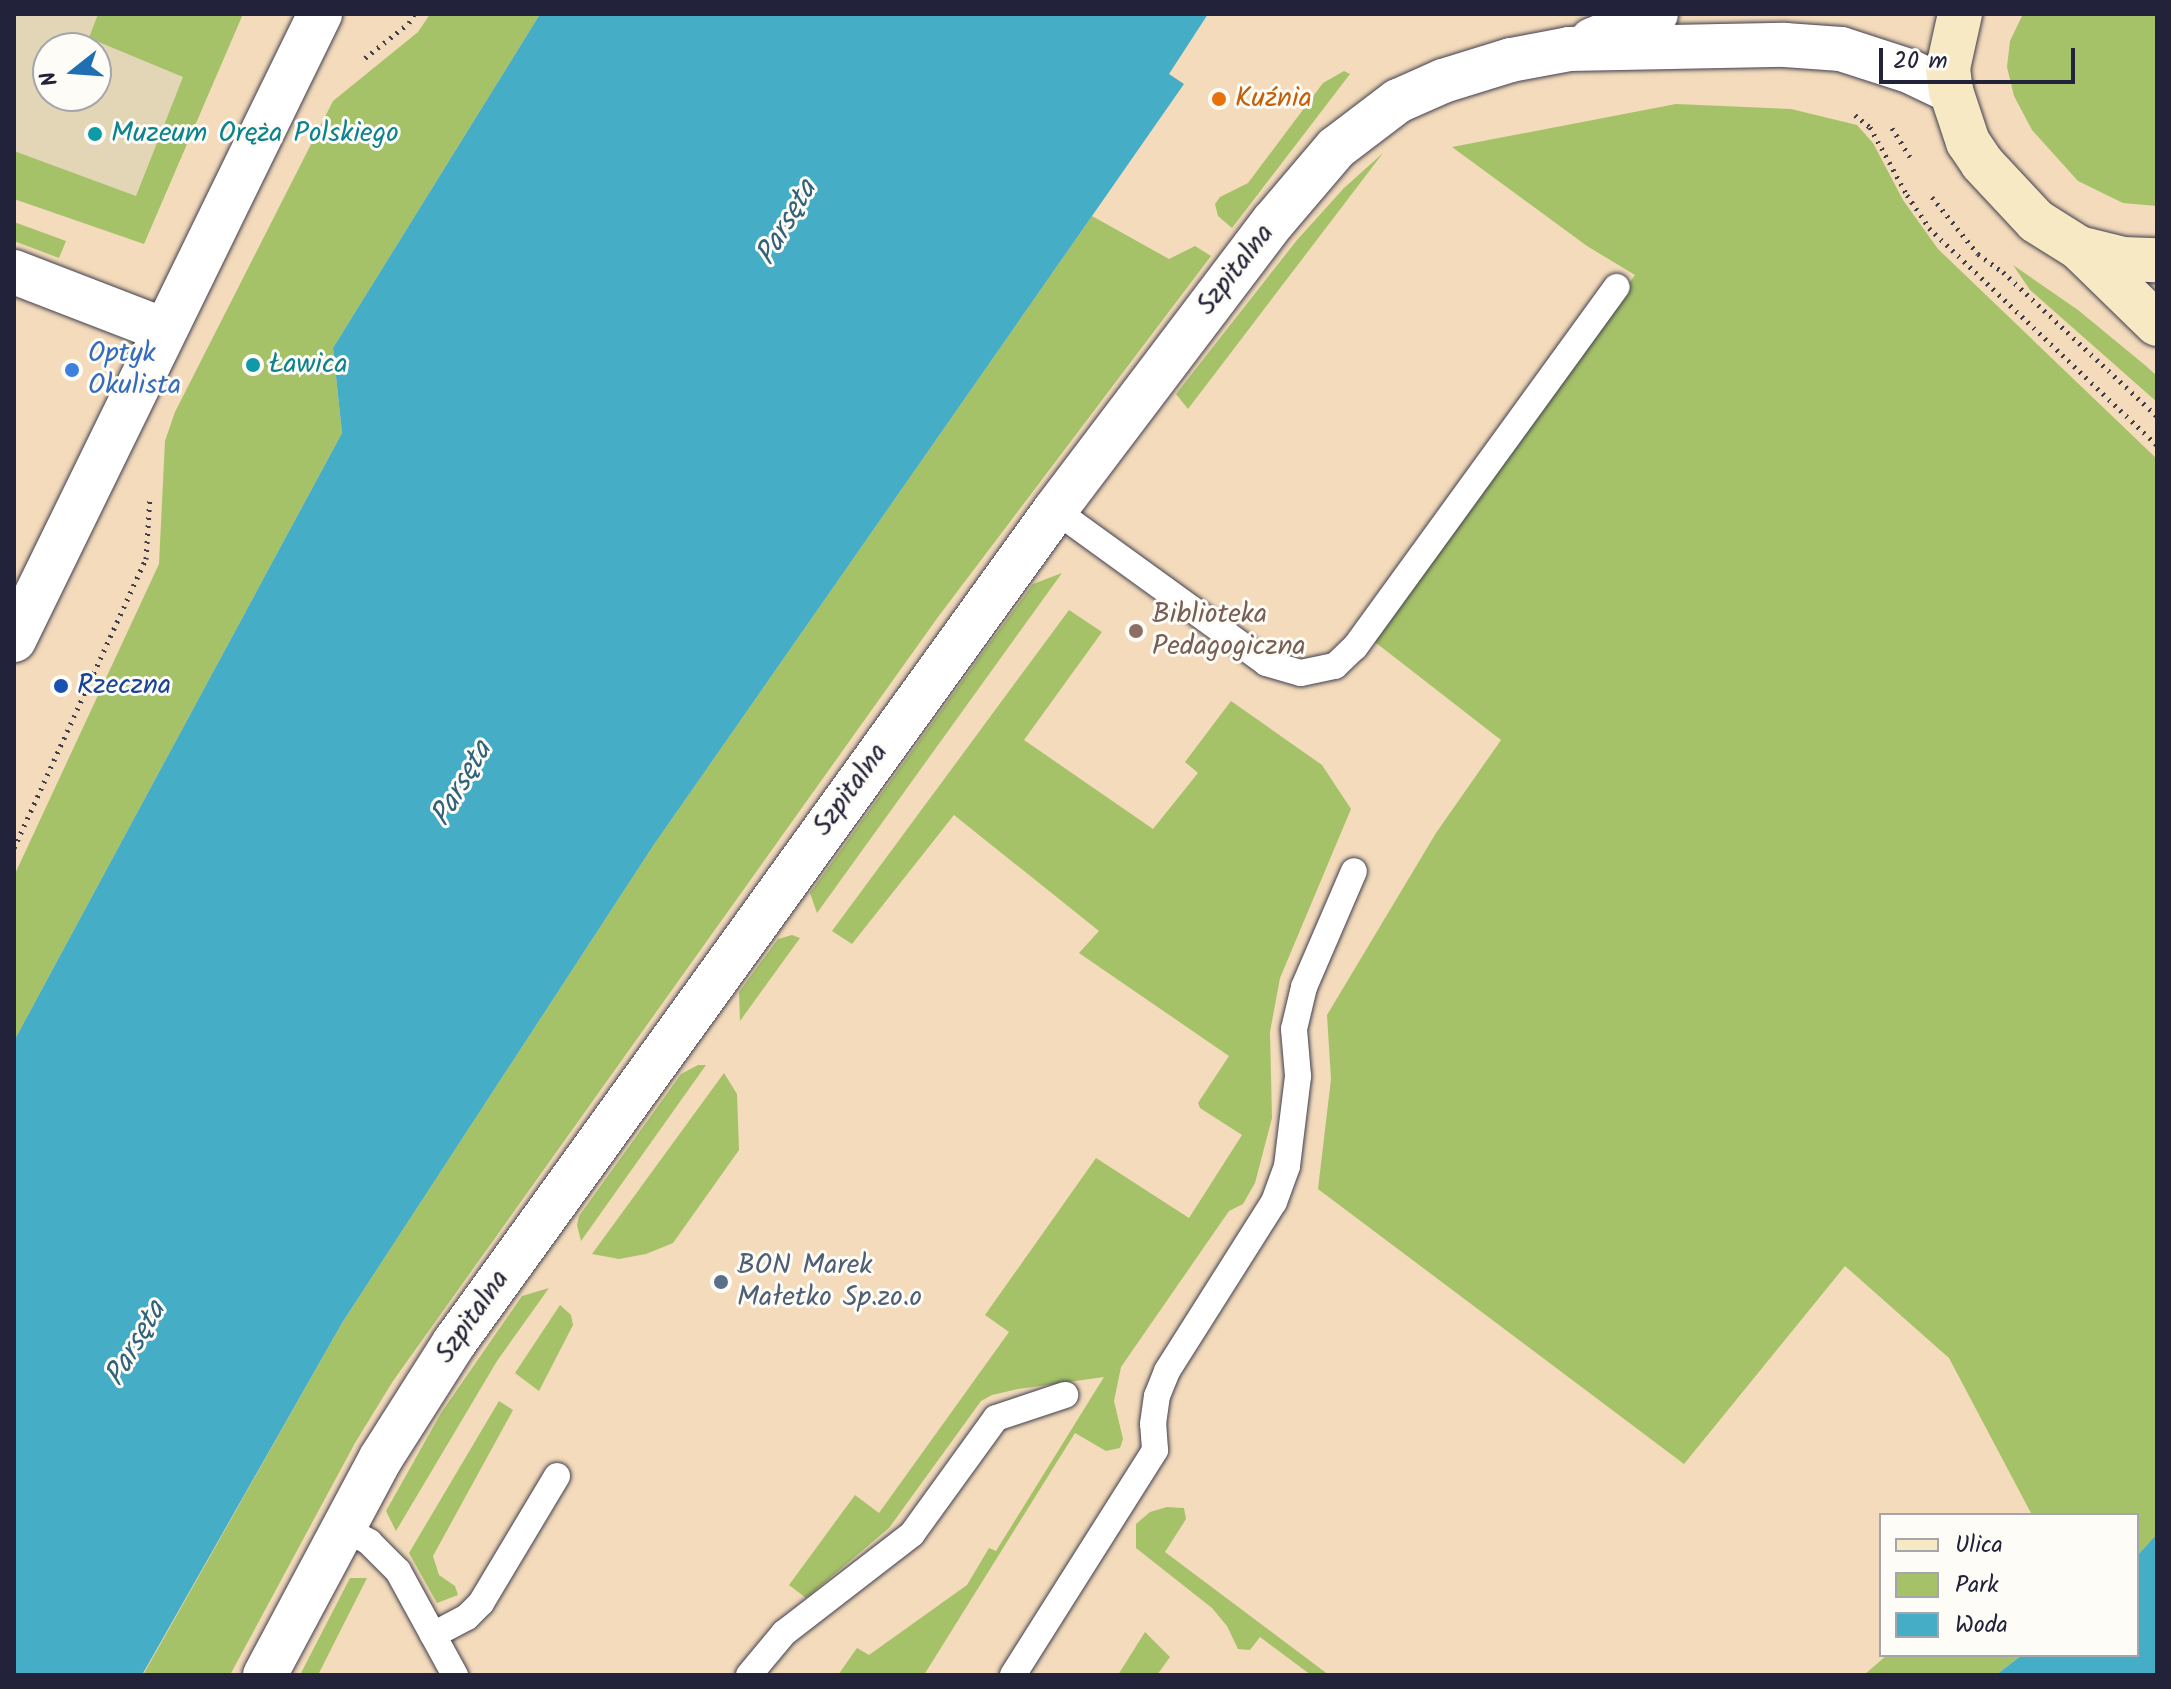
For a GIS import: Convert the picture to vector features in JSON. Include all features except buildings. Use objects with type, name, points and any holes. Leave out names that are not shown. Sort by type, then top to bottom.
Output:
[{"type":"street","points":[[14,640],[320,14]]},
{"type":"street","name":"Szpitalna","points":[[1569,49],[1656,14]]},
{"type":"street","points":[[1960,14],[1949,59],[1951,91],[1968,142],[1982,163],[2036,221],[2079,248],[2157,324]]},
{"type":"street","name":"Szpitalna","points":[[265,1675],[417,1397],[454,1343],[1055,510],[1273,222],[1336,148],[1398,101],[1443,81],[1511,60],[1569,49],[1785,45],[1841,49],[1909,71],[1951,91]]},
{"type":"street","points":[[2079,248],[2123,259],[2157,260]]},
{"type":"street","points":[[14,272],[164,330]]},
{"type":"lane","points":[[1055,510],[1266,663],[1301,673],[1335,666],[1355,647],[1617,287]]},
{"type":"lane","points":[[1013,1675],[1155,1450],[1153,1424],[1157,1396],[1167,1371],[1274,1202],[1287,1166],[1298,1076],[1294,1029],[1304,987],[1354,871]]},
{"type":"lane","points":[[749,1675],[784,1633],[912,1534],[996,1418],[1065,1395]]},
{"type":"lane","points":[[433,1635],[467,1617],[481,1603],[557,1476]]},
{"type":"lane","points":[[343,1528],[369,1542],[389,1560],[455,1675]]},
{"type":"path","points":[[1849,111],[1870,127],[1929,228],[2157,445]]},
{"type":"shaded area","name":"Muzeum Oręża Polskiego","points":[[14,14],[222,14],[144,222],[14,173]]},
{"type":"green space","points":[[98,14],[243,14],[144,244],[14,199],[14,151],[136,196],[183,77],[112,48],[112,32],[91,32]]},
{"type":"green space","points":[[430,14],[540,14],[333,348],[342,433],[14,1041],[14,876],[159,564],[165,441],[175,412],[333,101],[418,32]]},
{"type":"green space","points":[[2023,14],[2157,16],[2157,206],[2123,203],[2078,181],[2032,130],[2014,96],[2007,67],[2010,41]]},
{"type":"green space","points":[[1344,71],[1350,74],[1232,228],[1218,216],[1215,204],[1220,197],[1248,183],[1323,83]]},
{"type":"green space","points":[[1676,104],[1791,109],[1857,125],[1873,143],[1903,200],[1938,249],[2157,459],[2157,1534],[2139,1554],[2139,1513],[2031,1513],[1949,1358],[1845,1266],[1684,1464],[1318,1189],[1331,1079],[1327,1015],[1436,833],[1501,740],[1371,639],[1635,275],[1587,246],[1452,147]]},
{"type":"green space","points":[[1383,153],[1188,409],[1176,394],[1297,240],[1344,188]]},
{"type":"green space","points":[[1092,216],[1169,259],[1195,246],[1211,256],[938,617],[393,1381],[355,1443],[230,1675],[143,1675],[342,1323],[653,846]]},
{"type":"green space","points":[[14,222],[66,241],[59,258],[14,241]]},
{"type":"green space","points":[[2013,265],[2078,310],[2157,376],[2157,402],[2030,290]]},
{"type":"green space","points":[[1062,573],[817,913],[810,893],[984,651],[1033,584]]},
{"type":"green space","points":[[1069,610],[1102,632],[1024,740],[1153,829],[1198,773],[1185,762],[1231,701],[1322,765],[1351,809],[1280,978],[1270,1032],[1272,1118],[1255,1183],[1243,1204],[1229,1211],[1121,1367],[1114,1401],[1123,1439],[1120,1448],[1106,1451],[1075,1433],[924,1675],[838,1675],[857,1648],[869,1655],[967,1585],[989,1548],[996,1551],[1104,1377],[1018,1389],[981,1401],[889,1528],[806,1598],[789,1585],[855,1495],[879,1513],[1009,1332],[985,1315],[1096,1158],[1189,1218],[1242,1135],[1200,1108],[1198,1103],[1229,1056],[1079,953],[1099,931],[954,815],[852,944],[832,931]]},
{"type":"green space","points":[[792,935],[800,938],[740,1021],[739,992],[778,939]]},
{"type":"green space","points":[[698,1065],[706,1065],[581,1241],[577,1225],[579,1216],[681,1074]]},
{"type":"green space","points":[[724,1073],[737,1094],[739,1150],[673,1243],[646,1254],[619,1259],[592,1254]]},
{"type":"green space","points":[[549,1288],[497,1361],[396,1531],[386,1511],[441,1413],[522,1296]]},
{"type":"green space","points":[[560,1305],[571,1315],[573,1325],[539,1391],[515,1373]]},
{"type":"green space","points":[[499,1401],[513,1410],[433,1556],[439,1575],[455,1586],[458,1595],[437,1603],[409,1553]]},
{"type":"green space","points":[[1167,1507],[1184,1508],[1186,1519],[1165,1552],[1329,1675],[1311,1675],[1260,1637],[1250,1650],[1238,1649],[1227,1626],[1212,1608],[1136,1548],[1136,1524],[1150,1512]]},
{"type":"green space","points":[[350,1578],[367,1578],[318,1675],[300,1675]]},
{"type":"green space","points":[[1145,1632],[1170,1657],[1157,1675],[1118,1675]]},
{"type":"green space","points":[[1885,1657],[2019,1657],[1996,1675],[1864,1675]]},
{"type":"water","name":"Parsęta","points":[[540,14],[1208,14],[1169,74],[1184,84],[653,846],[342,1323],[142,1675],[14,1675],[14,1041],[342,433],[333,348]]},
{"type":"water","points":[[2157,1534],[2157,1675],[1996,1675],[2019,1657],[2139,1657],[2139,1554]]},
{"type":"place","name":"Kuźnia","points":[[1219,99]]},
{"type":"place","name":"Muzeum Oręża Polskiego","points":[[95,134]]},
{"type":"place","name":"Ławica","points":[[253,365]]},
{"type":"place","name":"Optyk Okulista","points":[[72,370]]},
{"type":"place","name":"Biblioteka Pedagogiczna","points":[[1136,631]]},
{"type":"place","name":"Rzeczna","points":[[61,686]]},
{"type":"place","name":"BON Marek Małetko Sp.zo.o","points":[[721,1282]]}]
